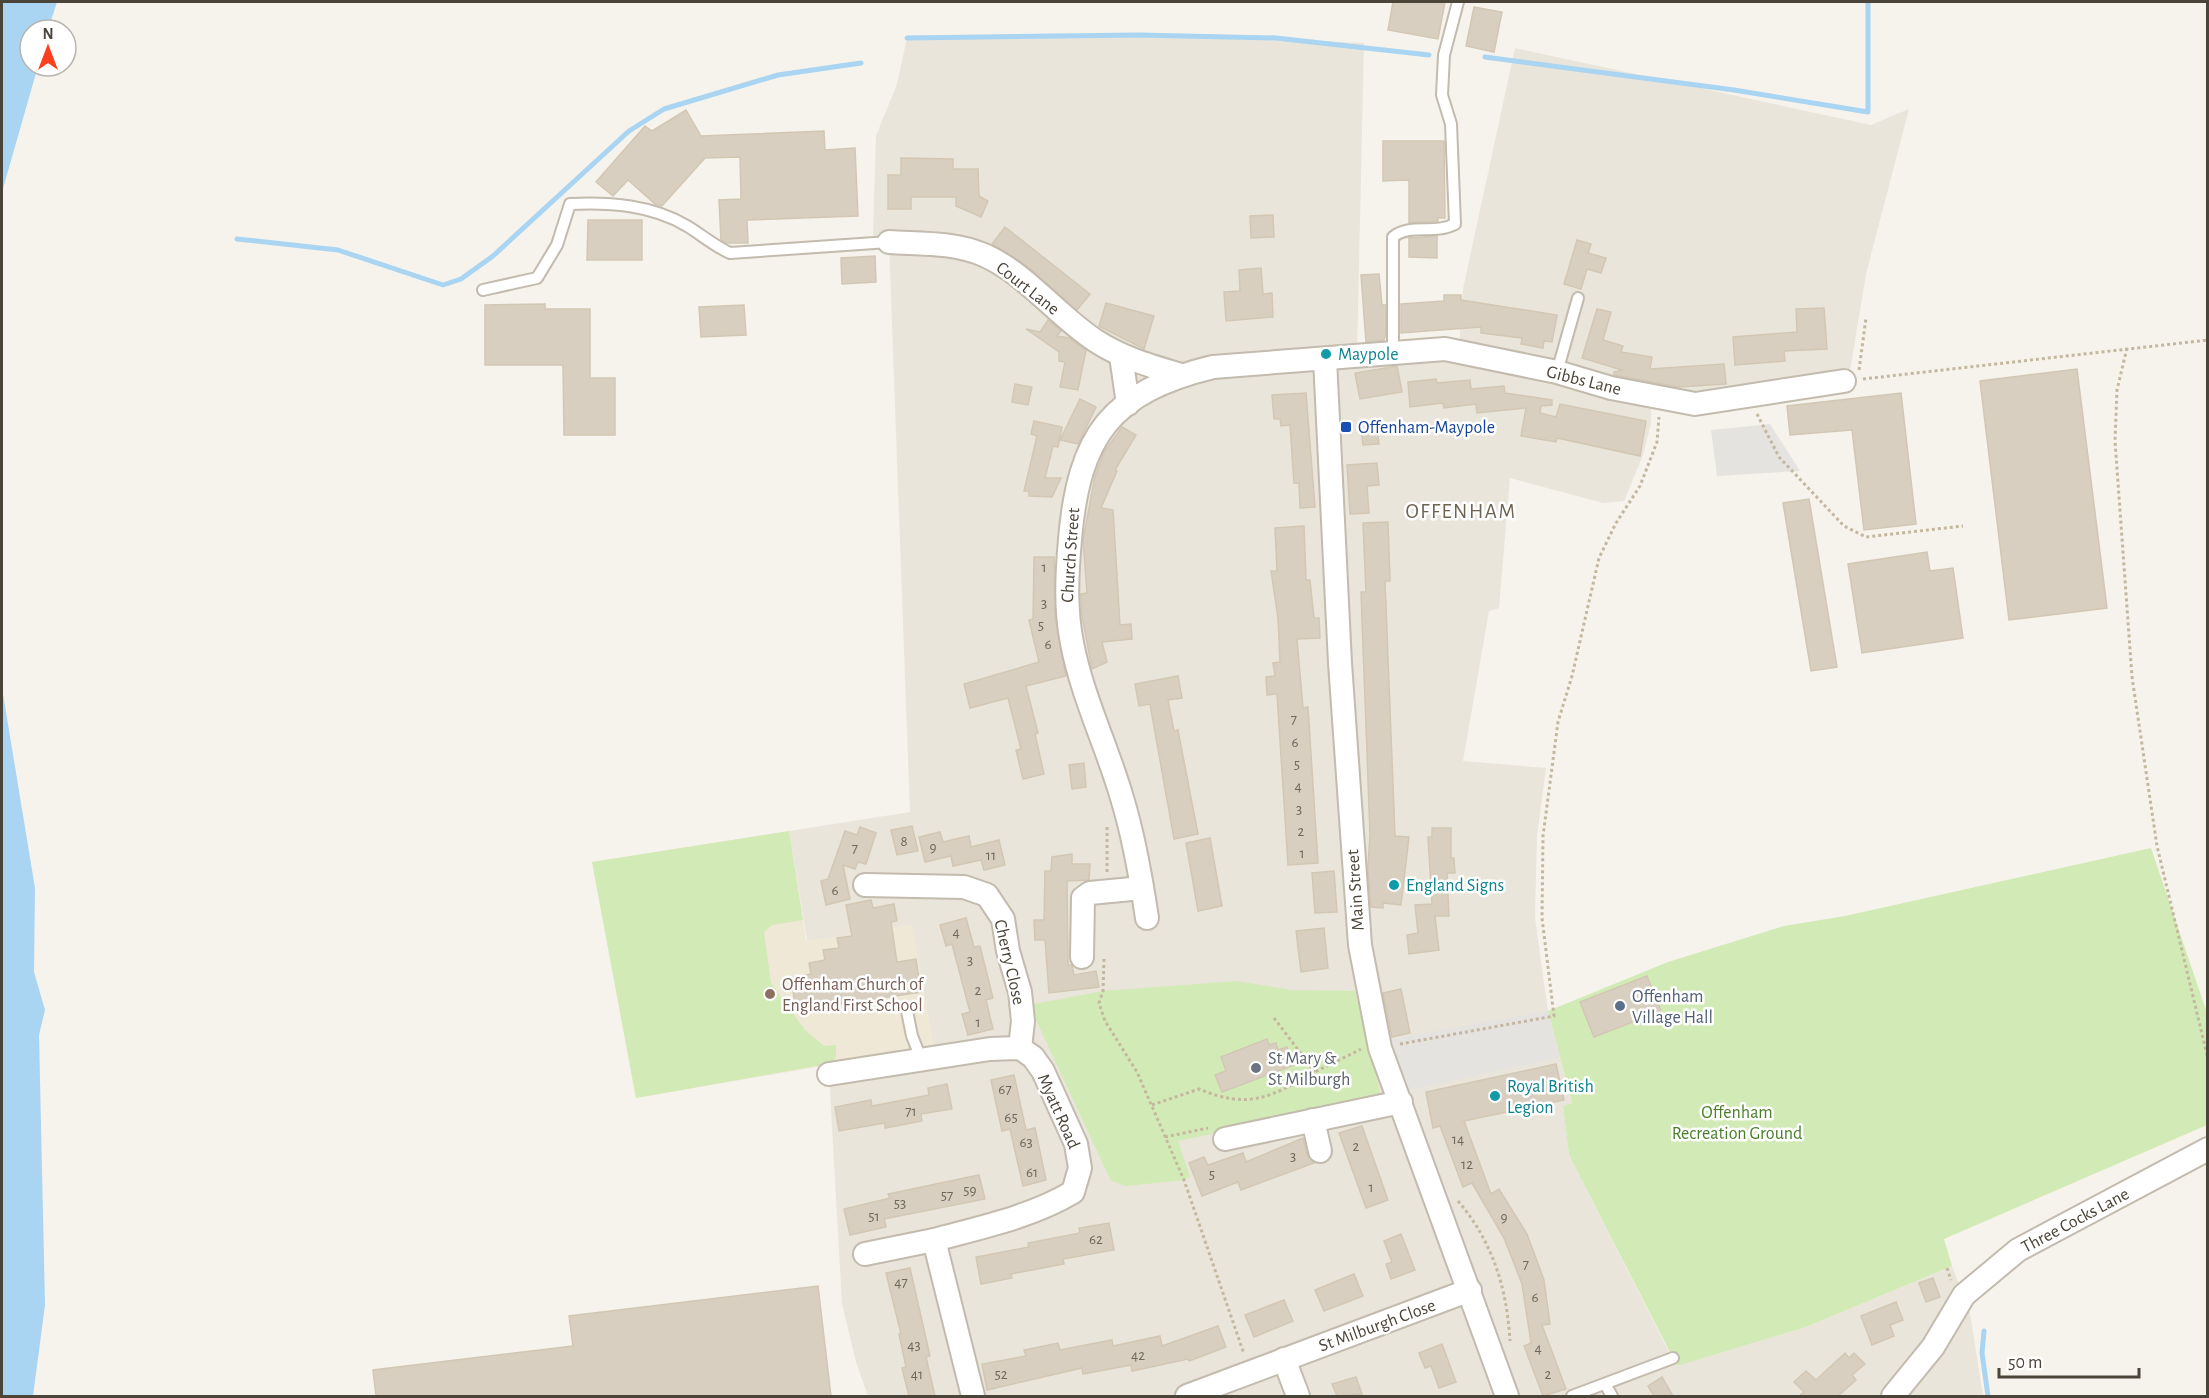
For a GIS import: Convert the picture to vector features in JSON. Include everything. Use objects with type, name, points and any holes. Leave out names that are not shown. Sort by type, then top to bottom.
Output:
[{"type":"street","name":"Court Lane","points":[[889,242],[944,244],[983,255],[1006,267],[1095,340],[1121,356],[1181,375]]},
{"type":"street","name":"Gibbs Lane","points":[[1325,359],[1446,349],[1557,372],[1611,388],[1695,404],[1844,381]]},
{"type":"street","points":[[1121,356],[1128,404]]},
{"type":"street","name":"Church Street","points":[[1147,918],[1123,799],[1085,690],[1072,645],[1066,612],[1074,497],[1080,470],[1091,445],[1107,421],[1128,404],[1181,375],[1213,368],[1325,359]]},
{"type":"street","name":"Main Street","points":[[1325,359],[1360,945],[1380,1046],[1507,1396]]},
{"type":"street","name":"Cherry Close","points":[[865,885],[964,887],[987,895],[1003,919],[1008,951],[1020,992],[1023,1021],[1020,1048]]},
{"type":"street","points":[[1082,957],[1083,898],[1090,893],[1142,888]]},
{"type":"street","points":[[829,1074],[990,1049],[1020,1048]]},
{"type":"street","name":"Myatt Road","points":[[865,1254],[934,1240],[1050,1205],[1073,1192],[1080,1168],[1076,1144],[1043,1071],[1033,1057],[1020,1048]]},
{"type":"street","points":[[1225,1139],[1401,1102]]},
{"type":"street","points":[[1313,1120],[1320,1151]]},
{"type":"street","name":"Three Cocks Lane","points":[[1893,1396],[1933,1347],[1964,1295],[2018,1250],[2208,1149]]},
{"type":"street","points":[[934,1240],[973,1396]]},
{"type":"street","name":"St Milburgh Close","points":[[1187,1396],[1251,1374],[1284,1359],[1470,1290]]},
{"type":"street","points":[[1284,1359],[1298,1396]]},
{"type":"lane","points":[[1393,353],[1393,237],[1401,230],[1444,230],[1455,224],[1451,124],[1442,95],[1444,55],[1458,2]]},
{"type":"lane","points":[[483,290],[537,278],[557,245],[570,204],[605,202],[643,209],[686,225],[713,245],[730,253],[889,242]]},
{"type":"lane","points":[[1557,372],[1578,298]]},
{"type":"lane","points":[[907,1011],[912,1036],[922,1061]]},
{"type":"lane","points":[[1572,1396],[1672,1358]]},
{"type":"lane","points":[[1605,1384],[1612,1396]]},
{"type":"path","points":[[1866,318],[1858,379],[2208,340]]},
{"type":"path","points":[[2127,348],[2117,390],[2115,441],[2132,677],[2157,846],[2208,1059]]},
{"type":"path","points":[[1152,1105],[1199,1089],[1219,1098],[1260,1100],[1367,1046],[1380,1046],[1554,1016],[1542,918],[1543,836],[1558,722],[1572,676],[1599,558],[1616,523],[1640,486],[1657,442],[1660,397]]},
{"type":"path","points":[[1747,397],[1779,457],[1844,526],[1866,537],[1963,526]]},
{"type":"path","points":[[1107,818],[1107,892]]},
{"type":"path","points":[[1104,949],[1103,991],[1100,1003],[1105,1021],[1137,1072],[1184,1180],[1251,1374]]},
{"type":"path","points":[[1274,1018],[1315,1072]]},
{"type":"shaded area","points":[[1145,34],[1364,43],[1357,353],[1459,349],[1463,289],[1515,48],[1871,125],[1909,109],[1866,274],[1849,377],[1651,405],[1651,424],[1643,455],[1624,501],[1603,503],[1510,478],[1499,608],[1489,611],[1463,761],[1546,768],[1537,836],[1535,918],[1548,1011],[1572,1104],[1563,1106],[1569,1155],[1676,1366],[1806,1327],[1952,1266],[1970,1313],[1983,1396],[868,1396],[856,1362],[842,1304],[829,1074],[789,831],[910,812],[889,243],[873,235],[876,136],[897,84],[907,38]]},
{"type":"shaded area","points":[[1770,424],[1800,471],[1717,476],[1711,430]]},
{"type":"shaded area","name":"Offenham Church of England First School","points":[[789,831],[806,941],[912,925],[934,1047],[636,1098],[592,862]]},
{"type":"shaded area","points":[[1548,1011],[1560,1057],[1406,1091],[1392,1039]]},
{"type":"green space","name":"Offenham Church of England First School","points":[[789,831],[803,920],[772,925],[764,932],[771,983],[805,1030],[824,1046],[836,1045],[836,1056],[833,1063],[636,1098],[592,862]]},
{"type":"green space","name":"Offenham Recreation Ground","points":[[2151,848],[2207,1013],[2207,1125],[1944,1239],[1952,1266],[1806,1327],[1677,1366],[1569,1155],[1563,1106],[1572,1103],[1548,1011],[1668,962],[1784,926],[1845,916]]},
{"type":"green space","points":[[1237,981],[1292,990],[1355,991],[1382,1100],[1178,1141],[1190,1177],[1184,1180],[1126,1186],[1111,1181],[1029,1005],[1103,991]]},
{"type":"water","points":[[2,2],[57,2],[52,18],[18,18],[18,78],[35,78],[2,192]]},
{"type":"water","points":[[2,688],[35,888],[34,972],[45,1010],[39,1035],[45,1305],[33,1396],[2,1396]]},
{"type":"building","points":[[1393,2],[1445,2],[1438,39],[1388,30]]},
{"type":"building","points":[[1474,7],[1502,12],[1494,52],[1466,46]]},
{"type":"building","points":[[686,110],[701,136],[824,131],[825,150],[855,148],[858,216],[747,220],[748,243],[727,243],[721,240],[719,200],[741,199],[740,157],[705,158],[662,206],[655,204],[628,180],[613,196],[596,182],[645,126],[652,131]]},
{"type":"building","points":[[1383,141],[1444,141],[1445,218],[1438,218],[1438,221],[1409,223],[1409,180],[1383,181]]},
{"type":"building","points":[[901,158],[953,159],[953,169],[978,169],[979,196],[988,201],[981,217],[956,206],[956,197],[911,197],[911,209],[888,209],[888,175],[901,175]]},
{"type":"building","points":[[1273,215],[1274,237],[1251,238],[1250,216]]},
{"type":"building","points":[[588,220],[642,220],[642,260],[587,260]]},
{"type":"building","points":[[1005,227],[1090,294],[1077,310],[1022,262],[992,244]]},
{"type":"building","points":[[1437,236],[1437,258],[1409,257],[1409,238]]},
{"type":"building","points":[[1577,240],[1591,244],[1588,253],[1606,258],[1601,273],[1587,269],[1581,289],[1564,284]]},
{"type":"building","points":[[875,256],[876,282],[842,284],[841,258]]},
{"type":"building","points":[[1261,268],[1263,294],[1272,293],[1273,317],[1226,321],[1224,292],[1240,291],[1239,270]]},
{"type":"building","points":[[1379,274],[1382,305],[1386,305],[1386,334],[1384,340],[1366,342],[1361,275]]},
{"type":"building","points":[[1444,295],[1461,295],[1461,300],[1557,315],[1552,342],[1544,341],[1543,348],[1521,344],[1522,338],[1481,333],[1481,327],[1401,333],[1401,304],[1444,301]]},
{"type":"building","points":[[1106,303],[1154,316],[1144,349],[1099,326]]},
{"type":"building","points":[[545,304],[545,309],[590,309],[590,378],[615,378],[615,435],[564,435],[563,365],[485,365],[485,305]]},
{"type":"building","points":[[744,305],[746,335],[701,337],[699,307]]},
{"type":"building","points":[[1824,308],[1827,349],[1784,351],[1785,361],[1735,365],[1733,337],[1797,332],[1796,309]]},
{"type":"building","points":[[1597,309],[1611,312],[1603,340],[1623,346],[1621,352],[1652,357],[1650,369],[1724,364],[1726,384],[1678,387],[1614,375],[1614,372],[1622,370],[1582,358]]},
{"type":"building","points":[[1048,320],[1061,331],[1057,336],[1069,338],[1086,350],[1078,390],[1060,387],[1065,362],[1059,361],[1059,352],[1026,329],[1040,332]]},
{"type":"building","points":[[1397,366],[1402,392],[1360,399],[1355,373]]},
{"type":"building","points":[[2077,369],[2107,608],[2009,620],[1980,381]]},
{"type":"building","points":[[1436,379],[1437,383],[1470,380],[1471,389],[1504,386],[1505,393],[1552,400],[1552,405],[1541,406],[1540,413],[1556,417],[1560,404],[1646,421],[1640,456],[1557,438],[1556,442],[1521,436],[1526,408],[1477,413],[1476,404],[1444,408],[1443,403],[1410,407],[1408,382]]},
{"type":"building","points":[[1015,384],[1032,387],[1028,405],[1012,402]]},
{"type":"building","points":[[1306,393],[1315,507],[1300,508],[1299,483],[1294,483],[1290,425],[1281,426],[1280,419],[1274,419],[1272,395]]},
{"type":"building","points":[[1901,393],[1916,524],[1864,530],[1852,430],[1790,435],[1787,406]]},
{"type":"building","points":[[1080,399],[1096,407],[1078,444],[1060,440]]},
{"type":"building","points":[[1034,421],[1062,427],[1058,447],[1053,446],[1045,478],[1061,478],[1052,497],[1029,496],[1029,491],[1024,491],[1037,436],[1031,434]]},
{"type":"building","points":[[1122,427],[1136,435],[1115,470],[1117,471],[1101,508],[1113,510],[1120,625],[1131,624],[1132,639],[1102,642],[1107,662],[1092,669],[1082,616],[1081,594],[1087,593],[1083,540],[1095,476],[1104,452]]},
{"type":"building","points":[[1377,428],[1379,444],[1363,445],[1361,430]]},
{"type":"building","points":[[1377,463],[1379,485],[1367,486],[1369,513],[1350,514],[1347,465]]},
{"type":"building","points":[[1809,499],[1837,667],[1811,671],[1783,503]]},
{"type":"building","points":[[1388,522],[1390,581],[1385,581],[1395,836],[1409,837],[1401,905],[1383,903],[1383,908],[1371,907],[1368,868],[1370,834],[1361,592],[1366,592],[1363,523]]},
{"type":"building","points":[[1304,526],[1306,580],[1310,580],[1314,618],[1319,618],[1320,638],[1297,639],[1303,708],[1308,707],[1318,863],[1288,865],[1277,694],[1267,695],[1266,677],[1275,676],[1273,663],[1280,662],[1278,618],[1271,571],[1277,571],[1275,528]]},
{"type":"building","points":[[1927,552],[1930,571],[1953,568],[1963,638],[1862,653],[1848,564]]},
{"type":"building","points":[[1034,557],[1054,557],[1055,618],[1066,676],[1026,686],[1038,733],[1035,734],[1044,774],[1023,779],[1016,750],[1021,749],[1008,698],[970,708],[964,684],[1039,662],[1029,620],[1033,619]]},
{"type":"building","points":[[1178,676],[1182,698],[1168,700],[1174,731],[1178,730],[1198,834],[1174,839],[1150,704],[1139,706],[1135,684]]},
{"type":"building","points":[[1084,763],[1086,787],[1072,789],[1069,765]]},
{"type":"building","points":[[912,826],[918,851],[897,855],[891,830]]},
{"type":"building","points":[[860,827],[876,833],[866,864],[858,862],[855,869],[843,865],[850,899],[826,905],[821,881],[828,879],[845,831],[857,835]]},
{"type":"building","points":[[1432,828],[1451,828],[1451,858],[1454,858],[1455,873],[1447,873],[1449,916],[1435,916],[1439,950],[1409,954],[1407,935],[1418,933],[1415,905],[1432,904],[1428,837],[1432,837]]},
{"type":"building","points":[[940,832],[943,842],[969,836],[971,847],[999,840],[1005,865],[984,870],[981,860],[953,866],[951,856],[925,862],[919,837]]},
{"type":"building","points":[[1210,838],[1222,906],[1198,911],[1186,843]]},
{"type":"building","points":[[1072,854],[1072,864],[1090,864],[1089,880],[1067,881],[1068,965],[1072,965],[1074,975],[1096,971],[1099,987],[1049,993],[1045,940],[1035,940],[1034,920],[1044,920],[1045,871],[1051,871],[1052,857]]},
{"type":"building","points":[[1334,871],[1337,912],[1315,913],[1312,873]]},
{"type":"building","points":[[871,900],[873,908],[894,904],[897,921],[891,922],[897,962],[916,959],[921,992],[815,1008],[814,1000],[795,1003],[791,978],[811,974],[809,963],[825,960],[823,950],[839,948],[837,938],[852,936],[846,905]]},
{"type":"building","points":[[966,918],[974,947],[980,946],[993,998],[986,1000],[993,1029],[968,1035],[962,1014],[970,1012],[952,944],[946,946],[940,925]]},
{"type":"building","points":[[1324,928],[1328,968],[1301,972],[1296,931]]},
{"type":"building","name":"Offenham Village Hall","points":[[1647,976],[1661,1011],[1594,1037],[1580,1002]]},
{"type":"building","points":[[1401,989],[1410,1033],[1392,1037],[1383,993]]},
{"type":"building","name":"St Mary & St Milburgh","points":[[1267,1039],[1269,1045],[1276,1043],[1278,1050],[1287,1047],[1294,1065],[1222,1092],[1215,1075],[1226,1071],[1221,1057]]},
{"type":"building","points":[[1556,1064],[1564,1100],[1464,1121],[1491,1194],[1499,1189],[1527,1234],[1544,1280],[1550,1324],[1542,1325],[1566,1389],[1543,1396],[1524,1346],[1531,1343],[1522,1284],[1504,1238],[1472,1183],[1463,1187],[1440,1126],[1433,1128],[1426,1092]]},
{"type":"building","points":[[1014,1075],[1026,1130],[1035,1128],[1046,1180],[1023,1186],[1010,1129],[1002,1131],[991,1080]]},
{"type":"building","points":[[947,1084],[952,1109],[921,1114],[922,1121],[885,1128],[885,1123],[839,1131],[835,1107],[871,1100],[872,1106],[929,1095],[928,1088]]},
{"type":"building","points":[[1362,1126],[1388,1200],[1366,1208],[1339,1133]]},
{"type":"building","points":[[1303,1138],[1307,1155],[1314,1163],[1241,1190],[1238,1182],[1202,1196],[1189,1163],[1204,1157],[1208,1165],[1243,1153],[1246,1162]]},
{"type":"building","points":[[979,1175],[985,1199],[884,1219],[886,1227],[850,1235],[844,1209],[890,1198],[888,1194]]},
{"type":"building","points":[[1109,1223],[1114,1250],[1063,1259],[1064,1264],[1011,1274],[1012,1278],[981,1284],[976,1257],[1029,1247],[1028,1243],[1080,1233],[1079,1228]]},
{"type":"building","points":[[1401,1234],[1415,1270],[1391,1279],[1386,1264],[1392,1262],[1384,1241]]},
{"type":"building","points":[[910,1268],[930,1356],[926,1357],[935,1396],[909,1396],[902,1368],[906,1367],[899,1334],[901,1334],[886,1273]]},
{"type":"building","points":[[1354,1274],[1363,1296],[1324,1311],[1315,1290]]},
{"type":"building","points":[[1933,1278],[1940,1297],[1926,1302],[1919,1283]]},
{"type":"building","points":[[818,1286],[831,1396],[376,1396],[373,1370],[573,1346],[569,1316]]},
{"type":"building","points":[[1284,1300],[1293,1321],[1254,1337],[1245,1315]]},
{"type":"building","points":[[1896,1302],[1903,1320],[1890,1325],[1894,1336],[1872,1345],[1861,1316]]},
{"type":"building","points":[[1218,1326],[1226,1347],[1189,1361],[1188,1359],[1132,1371],[1131,1365],[1083,1374],[1082,1368],[987,1390],[982,1364],[1026,1356],[1024,1350],[1058,1343],[1060,1350],[1112,1340],[1113,1346],[1160,1336],[1162,1346]]},
{"type":"building","points":[[1442,1344],[1456,1382],[1439,1388],[1431,1366],[1425,1368],[1419,1353]]},
{"type":"building","points":[[1845,1353],[1849,1358],[1854,1353],[1865,1364],[1852,1375],[1856,1380],[1838,1396],[1799,1396],[1804,1392],[1794,1382],[1806,1371],[1816,1380]]},
{"type":"building","points":[[1356,1377],[1362,1394],[1337,1396],[1332,1384]]},
{"type":"building","points":[[1662,1377],[1673,1396],[1654,1396],[1648,1386]]},
{"type":"waterway","points":[[1485,57],[1734,90],[1868,112],[1868,2]]},
{"type":"waterway","points":[[907,38],[1139,35],[1276,38],[1429,55]]},
{"type":"waterway","points":[[237,239],[338,250],[443,285],[461,279],[493,256],[629,131],[664,109],[778,75],[861,63]]},
{"type":"waterway","points":[[1984,1331],[1982,1353],[1988,1396]]},
{"type":"place","name":"Maypole","points":[[1326,354]]},
{"type":"place","name":"Offenham-Maypole","points":[[1346,427]]},
{"type":"place","name":"England Signs","points":[[1394,885]]},
{"type":"place","name":"Offenham Church of England First School","points":[[770,994]]},
{"type":"place","name":"Offenham Village Hall","points":[[1620,1006]]},
{"type":"place","name":"St Mary & St Milburgh","points":[[1256,1068]]},
{"type":"place","name":"Royal British Legion","points":[[1495,1096]]},
{"type":"district","name":"OFFENHAM","points":[[1461,511]]}]
